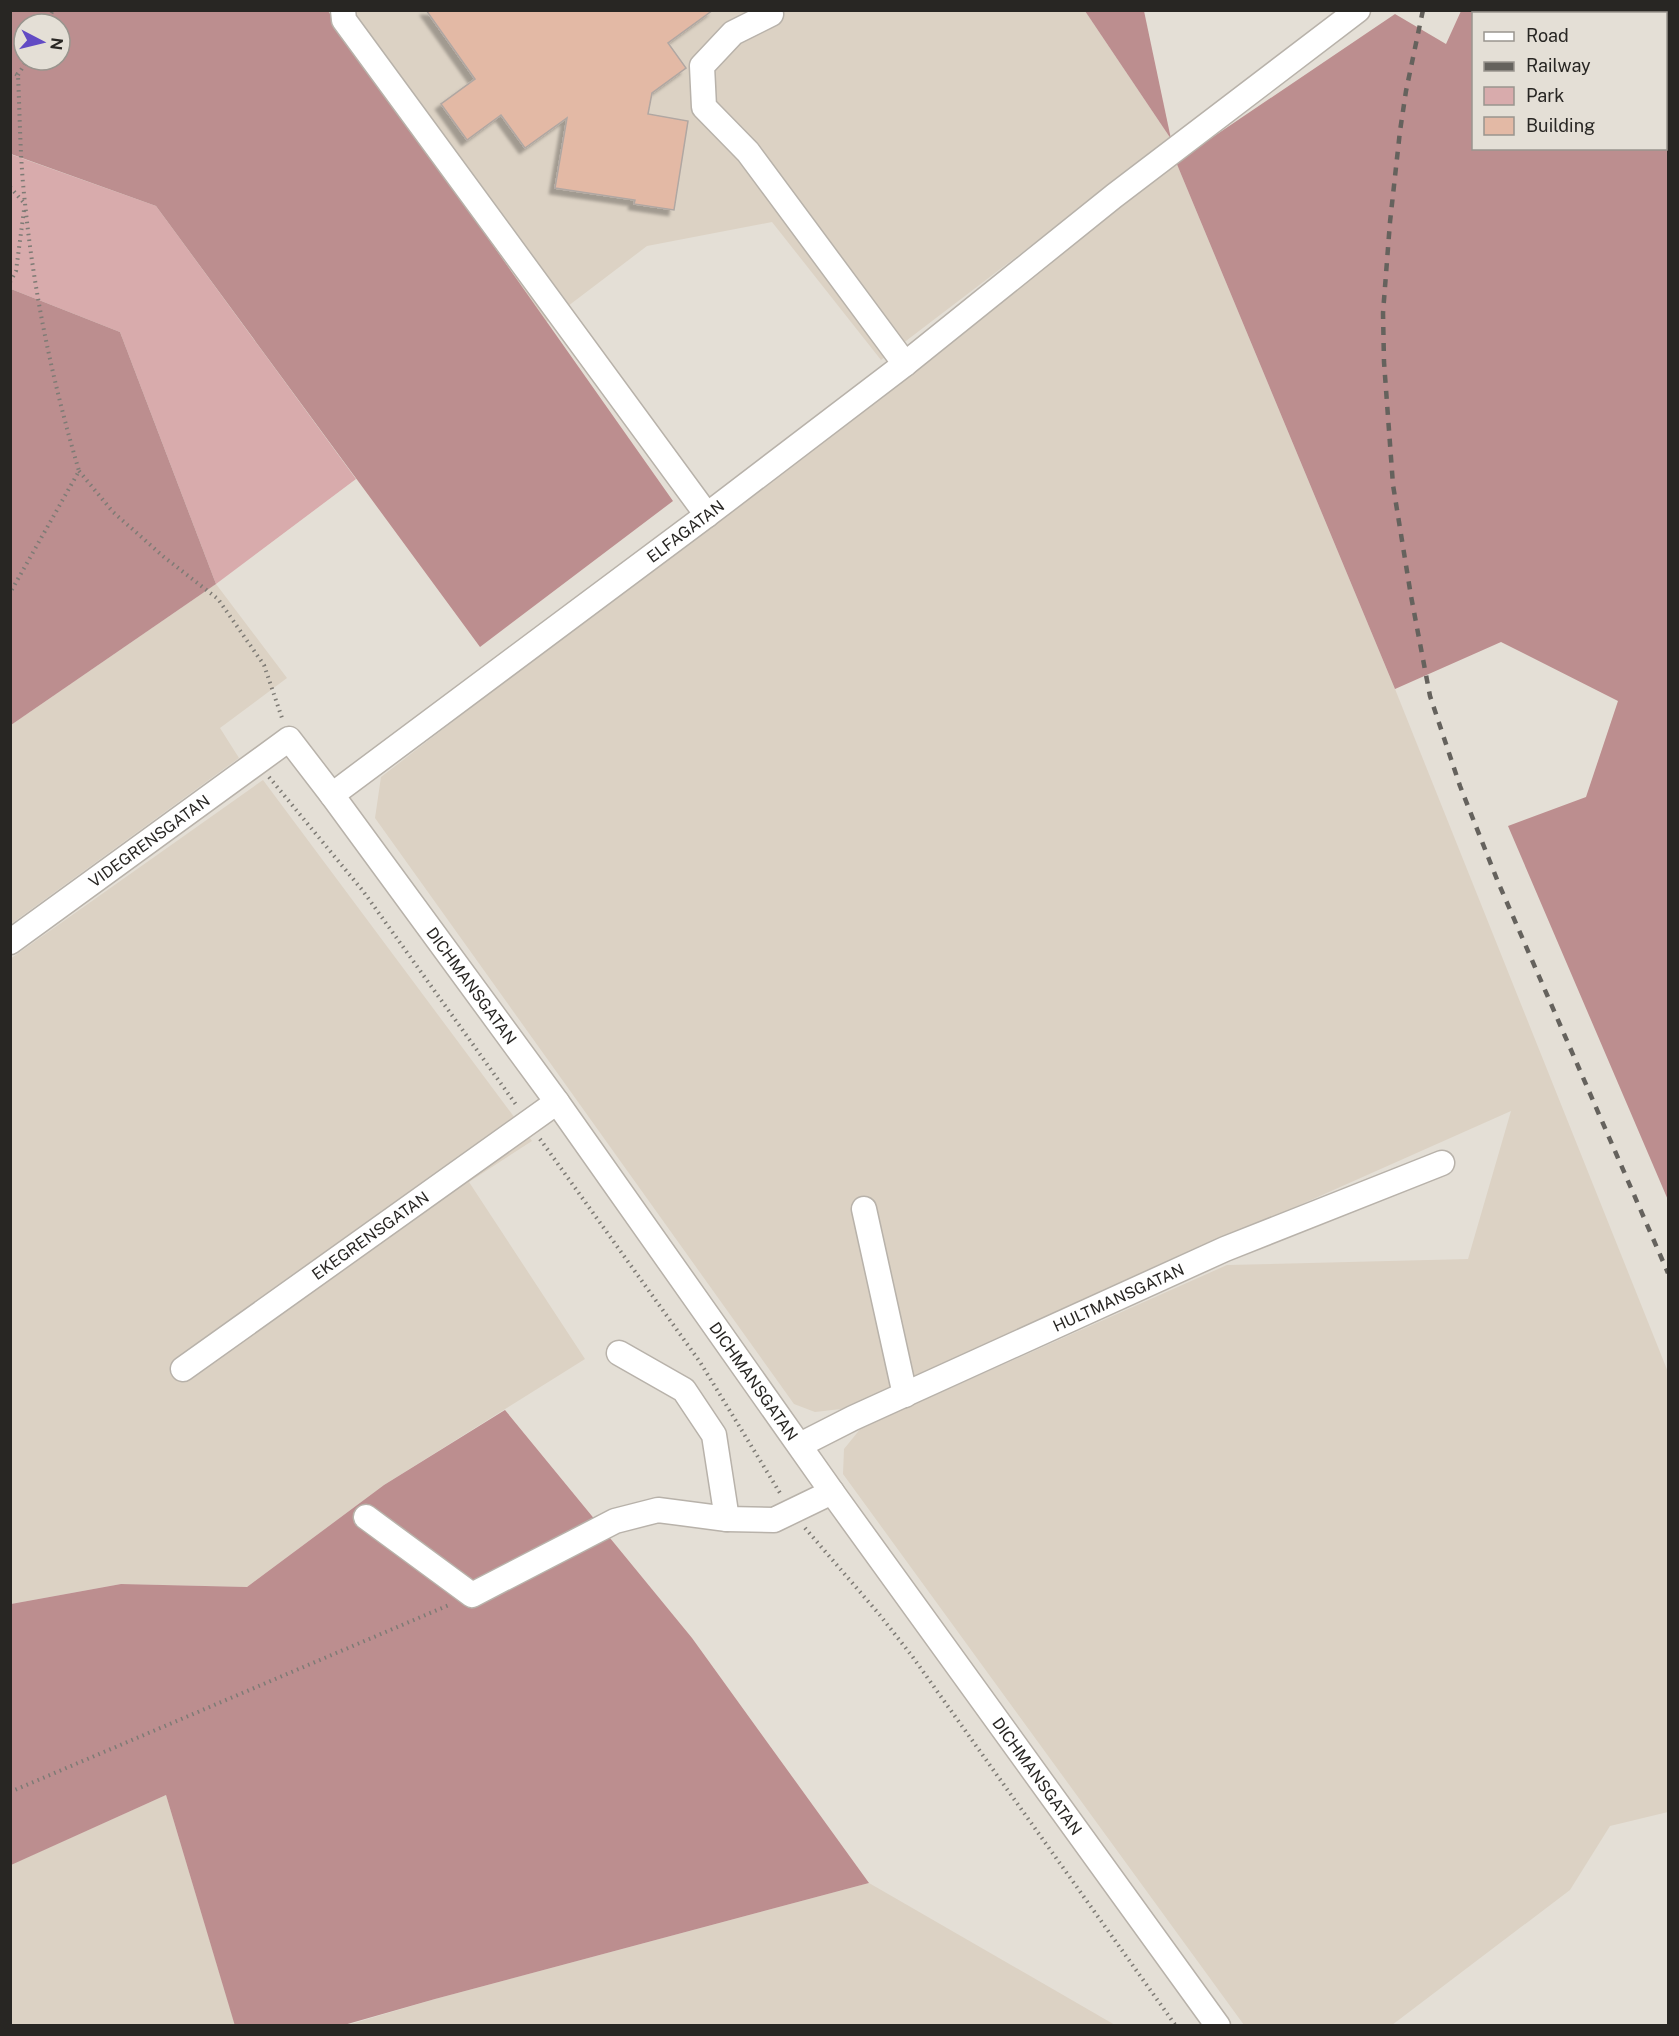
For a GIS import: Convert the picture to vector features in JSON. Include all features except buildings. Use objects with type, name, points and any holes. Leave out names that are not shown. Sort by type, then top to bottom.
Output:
[{"type":"street","points":[[342,10],[344,20],[707,515]]},
{"type":"street","name":"ELFAGATAN","points":[[332,795],[905,364],[1114,196],[1358,10]]},
{"type":"street","points":[[771,14],[733,33],[702,66],[704,107],[748,152],[905,364]]},
{"type":"street","name":"VIDEGRENSGATAN","points":[[10,942],[289,739]]},
{"type":"street","name":"DICHMANSGATAN","points":[[289,739],[557,1102],[832,1492],[1218,2025]]},
{"type":"street","name":"EKEGRENSGATAN","points":[[183,1369],[557,1102]]},
{"type":"street","name":"HULTMANSGATAN","points":[[800,1445],[1224,1249],[1443,1162]]},
{"type":"street","points":[[864,1209],[905,1395]]},
{"type":"street","points":[[619,1353],[684,1390],[714,1435],[727,1519]]},
{"type":"street","points":[[366,1517],[472,1595],[615,1521],[658,1510],[727,1519],[774,1520],[832,1492]]},
{"type":"path","points":[[10,72],[18,75]]},
{"type":"path","points":[[20,72],[18,75],[25,204],[37,299],[60,406],[79,471],[113,512],[218,599],[264,665],[289,739]]},
{"type":"path","points":[[10,187],[25,204],[16,271],[10,282]]},
{"type":"path","points":[[10,593],[79,471]]},
{"type":"path","points":[[257,762],[363,891],[700,1362],[791,1512],[912,1656],[1176,2025]]},
{"type":"path","points":[[10,1792],[472,1595]]},
{"type":"shaded area","points":[[10,11],[328,11],[673,501],[480,647],[156,206],[11,154]]},
{"type":"shaded area","points":[[328,11],[1085,11],[1171,139],[881,360],[772,222],[647,246],[547,322]]},
{"type":"shaded area","points":[[1085,11],[1144,11],[1171,139]]},
{"type":"shaded area","points":[[1461,11],[1668,11],[1668,1200],[1508,826],[1586,797],[1618,701],[1501,642],[1395,689],[1176,162],[1395,14],[1446,44]]},
{"type":"shaded area","points":[[1176,162],[1395,689],[1668,1372],[1668,1812],[1610,1826],[1570,1890],[1392,2025],[1244,2025],[843,1474],[844,1449],[861,1428],[1227,1265],[1468,1259],[1511,1111],[841,1409],[815,1412],[794,1404],[375,818],[381,777]]},
{"type":"shaded area","points":[[11,289],[120,332],[216,584],[11,725]]},
{"type":"shaded area","points":[[216,584],[287,678],[220,728],[239,758],[11,924],[11,725]]},
{"type":"shaded area","points":[[263,780],[532,1141],[469,1182],[585,1359],[384,1485],[247,1587],[121,1584],[11,1604],[10,959]]},
{"type":"shaded area","points":[[505,1410],[692,1638],[869,1883],[344,2025],[235,2026],[166,1795],[11,1865],[11,1604],[121,1584],[247,1587],[384,1485]]},
{"type":"shaded area","points":[[166,1795],[235,2025],[11,2025],[10,1865]]},
{"type":"shaded area","points":[[869,1883],[1115,2025],[344,2026],[435,1999]]},
{"type":"green space","points":[[10,154],[156,206],[356,479],[216,584],[120,332],[11,289]]},
{"type":"railway","points":[[1423,10],[1400,131],[1383,313],[1384,362],[1393,485],[1430,696],[1460,786],[1498,882],[1668,1273]]}]
